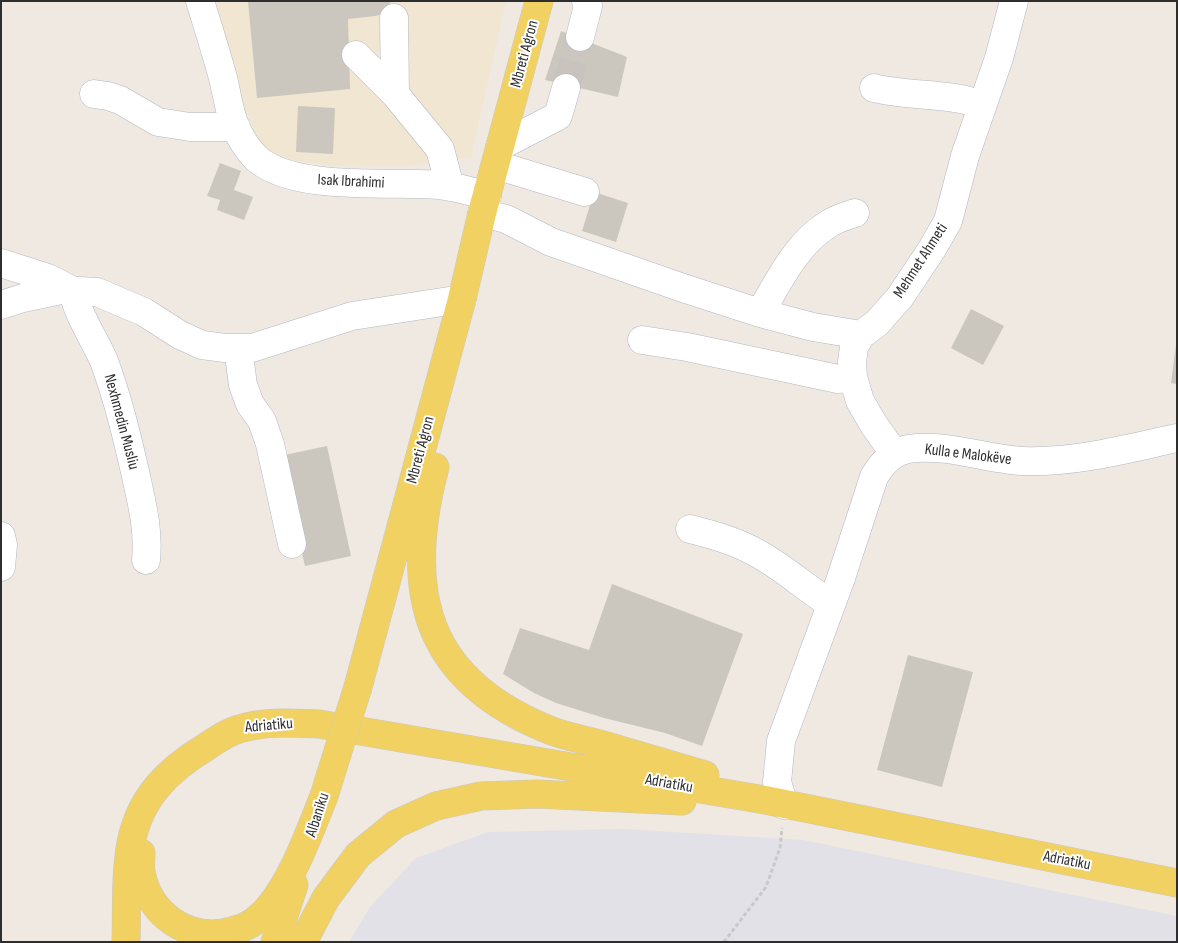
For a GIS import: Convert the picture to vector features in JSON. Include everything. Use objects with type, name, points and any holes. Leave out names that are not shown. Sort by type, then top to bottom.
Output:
[{"type":"main road","name":"Mbreti Agron","points":[[358,687],[462,299],[539,1]]},
{"type":"main road","points":[[434,402],[446,425],[430,484],[424,520],[420,552],[422,592],[432,627],[444,650],[462,675],[486,696],[516,714],[553,731],[743,786],[775,802]]},
{"type":"main road","name":"Albaniku","points":[[275,942],[358,687]]},
{"type":"main road","name":"Adriatiku","points":[[126,942],[128,871],[131,843],[138,819],[151,793],[170,772],[188,758],[239,729],[274,723],[319,724],[775,802],[1177,883]]},
{"type":"main road","points":[[170,772],[165,790],[148,823],[142,849],[141,870],[145,887],[166,918],[182,927],[199,933],[220,934],[242,928],[253,922],[266,910],[276,898],[290,872],[324,796]]},
{"type":"main road","points":[[303,942],[326,898],[358,855],[396,824],[436,806],[481,796],[537,794],[746,804],[775,802]]},
{"type":"street","name":"Isak Ibrahimi","points":[[200,1],[236,127],[249,150],[267,166],[308,179],[334,183],[438,185],[450,187],[485,204]]},
{"type":"street","points":[[580,37],[588,6],[586,1]]},
{"type":"street","name":"Mehmet Ahmeti","points":[[860,335],[877,323],[900,297],[948,221],[966,156],[999,58],[1014,1]]},
{"type":"street","points":[[394,18],[395,94]]},
{"type":"street","points":[[356,55],[395,94],[440,149],[450,187]]},
{"type":"street","points":[[498,156],[558,116],[566,88]]},
{"type":"street","points":[[874,88],[893,93],[967,99],[982,105]]},
{"type":"street","points":[[94,94],[120,100],[158,122],[166,124],[190,127],[236,127]]},
{"type":"street","points":[[498,156],[585,192]]},
{"type":"street","points":[[485,204],[506,219],[551,242],[760,313],[813,327],[860,335],[854,347],[853,377],[860,401],[894,453],[881,466],[874,477],[841,578],[781,741],[775,802]]},
{"type":"street","points":[[760,313],[800,250],[810,238],[827,225],[856,213]]},
{"type":"street","points":[[1,263],[48,278],[73,291]]},
{"type":"street","points":[[1,305],[61,290],[97,292],[144,312],[180,335],[202,345],[225,348],[252,348],[352,316],[462,299]]},
{"type":"street","name":"Nexhmedin Musliu","points":[[73,291],[79,310],[103,359],[124,423],[145,520],[146,560]]},
{"type":"street","points":[[642,340],[687,347],[838,379],[853,377]]},
{"type":"street","points":[[238,348],[243,385],[250,404],[262,421],[270,444],[292,544]]},
{"type":"street","name":"Kulla e Malokëve","points":[[894,453],[907,449],[927,447],[1021,461],[1056,461],[1087,457],[1177,438]]},
{"type":"street","points":[[690,529],[724,538],[754,551],[831,604]]},
{"type":"street","points":[[1,536],[3,545],[1,567]]},
{"type":"path","points":[[724,942],[766,887],[780,848],[775,802]]},
{"type":"shaded area","points":[[213,1],[506,1],[471,157],[412,165],[335,166],[276,158],[259,144],[240,94]]},
{"type":"shaded area","points":[[624,829],[803,840],[1177,916],[1177,942],[349,942],[370,907],[416,858],[488,832]]},
{"type":"building","points":[[248,1],[390,1],[391,12],[348,19],[350,89],[257,98]]},
{"type":"building","points":[[561,31],[627,57],[618,97],[545,80]]},
{"type":"building","points":[[298,106],[335,108],[333,154],[296,152]]},
{"type":"building","points":[[220,163],[241,171],[234,190],[253,197],[244,220],[217,210],[220,200],[207,196]]},
{"type":"building","points":[[594,192],[628,203],[616,242],[582,231]]},
{"type":"building","points":[[971,309],[1004,326],[983,365],[951,348]]},
{"type":"building","points":[[1177,345],[1177,384],[1171,383]]},
{"type":"building","points":[[327,446],[351,556],[305,566],[280,456]]},
{"type":"building","points":[[612,584],[743,634],[702,746],[665,733],[604,718],[556,703],[534,693],[503,674],[520,628],[589,650]]},
{"type":"building","points":[[908,655],[973,672],[942,787],[877,770]]},
{"type":"tunnel","points":[[566,88],[580,37]]}]
